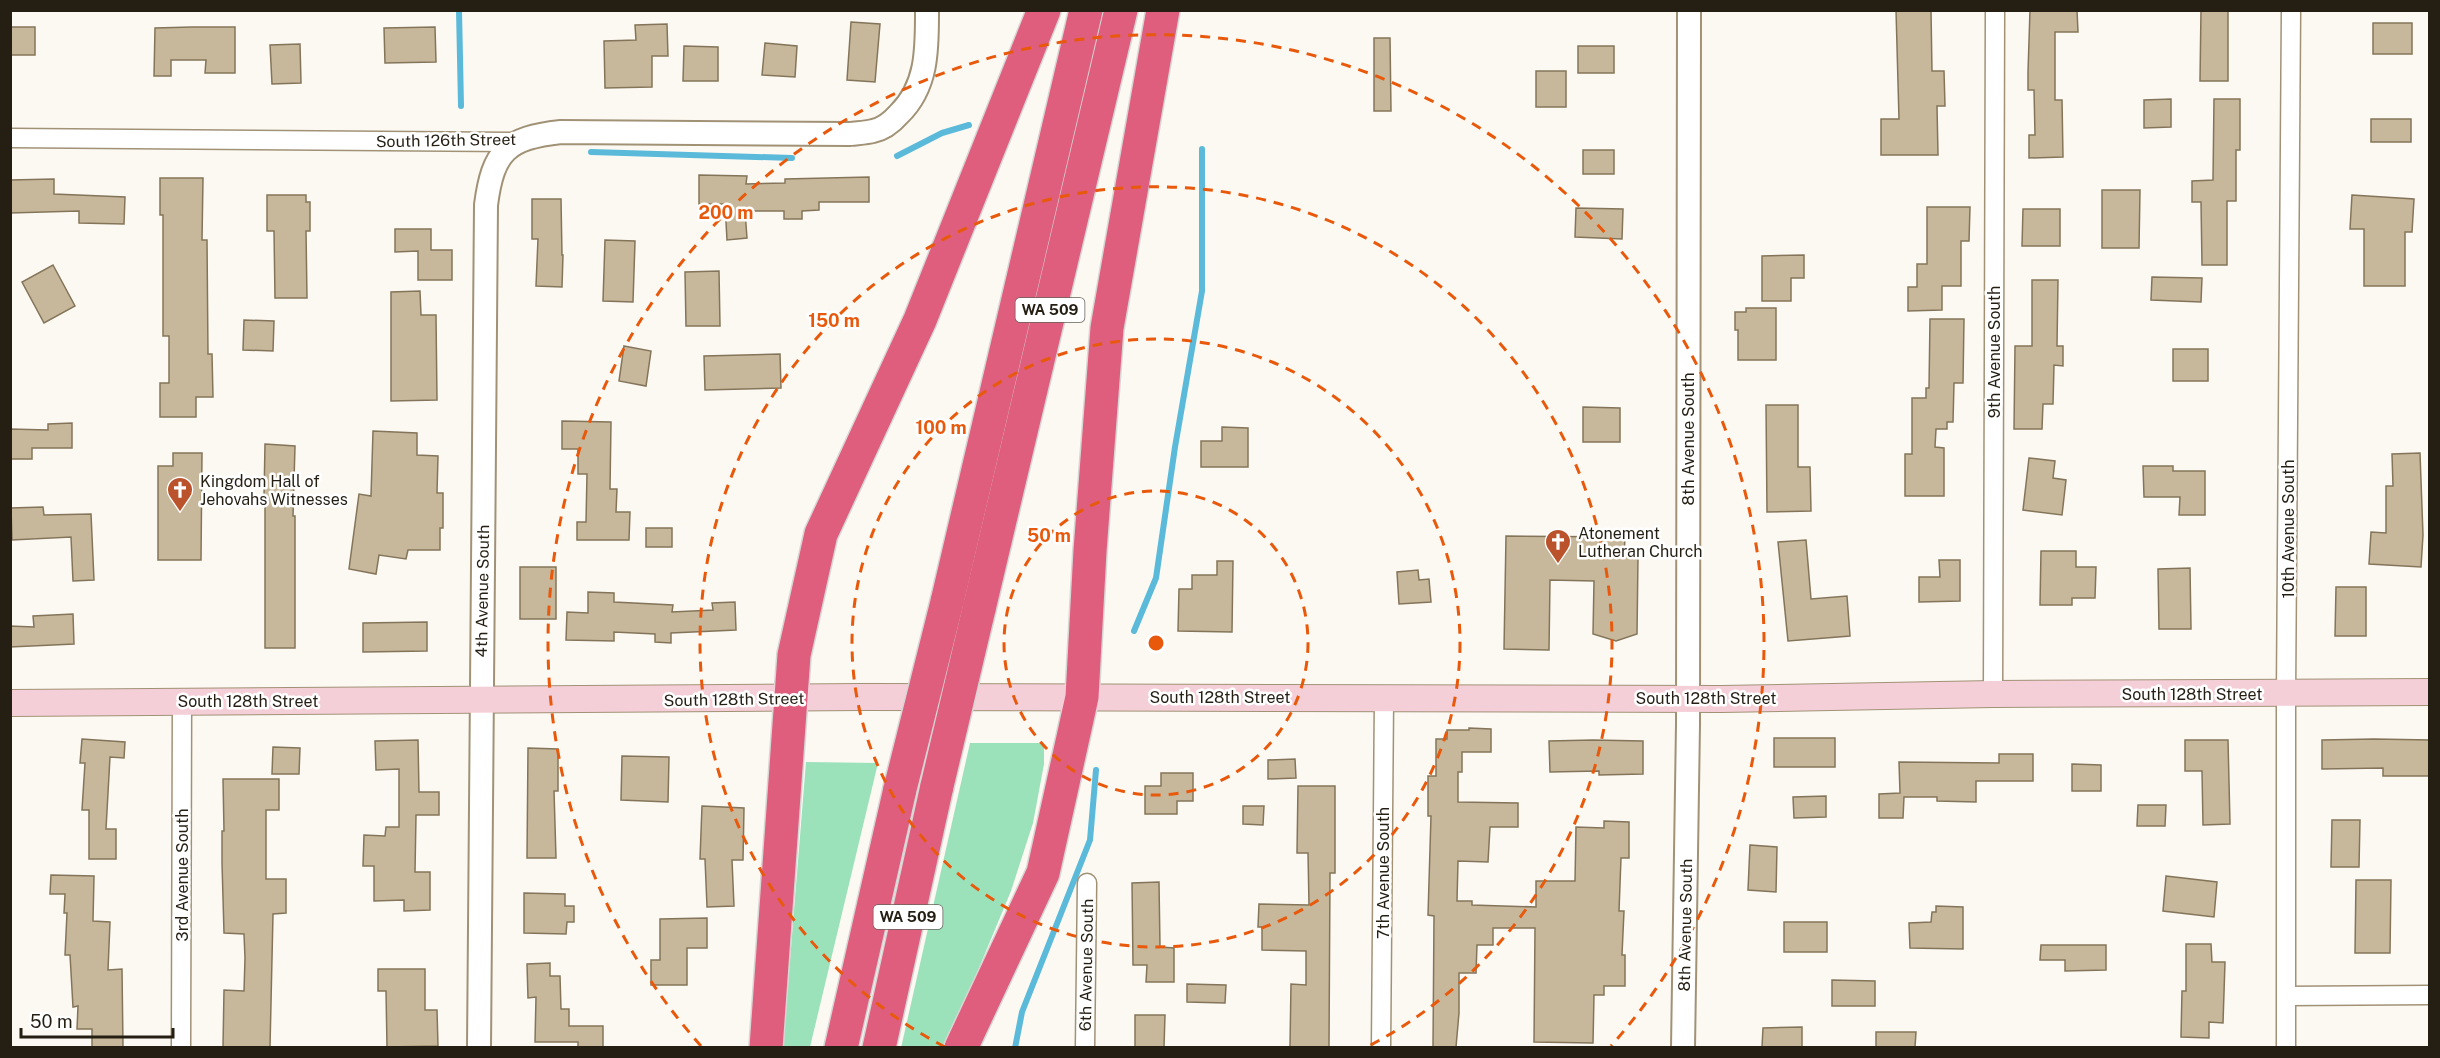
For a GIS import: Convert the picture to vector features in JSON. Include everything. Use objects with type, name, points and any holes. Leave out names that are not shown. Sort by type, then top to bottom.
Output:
[{"type":"highway","points":[[766,1047],[794,655],[821,534],[920,320],[1044,10]]},
{"type":"highway","name":"WA 509","points":[[841,1047],[900,789],[947,602],[1086,10]]},
{"type":"highway","name":"WA 509","points":[[879,1047],[937,786],[1121,10]]},
{"type":"highway","points":[[961,1047],[1043,873],[1082,697],[1090,551],[1107,328],[1163,10]]},
{"type":"main road","name":"South 128th Street","points":[[10,703],[1082,697],[1687,699],[1993,694],[2430,692]]},
{"type":"street","name":"South 126th Street","points":[[10,138],[514,142],[537,135],[561,132],[850,134],[874,131],[891,123],[908,106],[920,84],[926,57],[927,10]]},
{"type":"street","name":"8th Avenue South","points":[[1683,1047],[1687,699],[1689,10]]},
{"type":"street","name":"9th Avenue South","points":[[1993,694],[1995,10]]},
{"type":"street","name":"10th Avenue South","points":[[2286,1047],[2291,10]]},
{"type":"street","name":"4th Avenue South","points":[[479,1047],[486,205],[490,177],[497,163],[514,142]]},
{"type":"street","name":"7th Avenue South","points":[[1381,1047],[1384,698]]},
{"type":"street","name":"3rd Avenue South","points":[[182,1047],[183,702]]},
{"type":"street","name":"6th Avenue South","points":[[1085,1047],[1087,883]]},
{"type":"street","points":[[2287,996],[2430,995]]},
{"type":"green space","points":[[970,743],[1044,743],[1044,764],[1033,823],[1011,891],[946,1047],[901,1048]]},
{"type":"green space","points":[[806,762],[878,763],[810,1047],[783,1047]]},
{"type":"building","points":[[1896,10],[1931,10],[1932,71],[1944,71],[1945,106],[1937,106],[1938,155],[1881,155],[1881,119],[1899,119]]},
{"type":"building","points":[[2030,10],[2077,10],[2078,32],[2055,32],[2055,100],[2062,100],[2063,157],[2029,158],[2029,135],[2035,135],[2034,90],[2028,90]]},
{"type":"building","points":[[2201,10],[2228,10],[2228,81],[2200,81]]},
{"type":"building","points":[[851,22],[880,24],[875,82],[847,80]]},
{"type":"building","points":[[2373,23],[2412,23],[2412,54],[2373,54]]},
{"type":"building","points":[[667,24],[668,56],[652,56],[652,87],[605,88],[604,41],[636,40],[635,25]]},
{"type":"building","points":[[10,27],[35,27],[35,55],[10,55]]},
{"type":"building","points":[[235,27],[235,73],[205,73],[206,60],[171,60],[171,76],[154,76],[155,28]]},
{"type":"building","points":[[435,27],[436,62],[385,63],[384,28]]},
{"type":"building","points":[[1374,38],[1390,38],[1391,111],[1374,111]]},
{"type":"building","points":[[765,43],[797,46],[795,77],[762,75]]},
{"type":"building","points":[[300,44],[301,83],[272,84],[270,45]]},
{"type":"building","points":[[684,46],[718,47],[718,81],[683,81]]},
{"type":"building","points":[[1578,46],[1614,46],[1614,73],[1578,73]]},
{"type":"building","points":[[1536,71],[1566,71],[1566,107],[1536,107]]},
{"type":"building","points":[[2171,99],[2171,127],[2144,128],[2144,100]]},
{"type":"building","points":[[2214,99],[2240,99],[2240,150],[2236,150],[2236,201],[2227,201],[2227,265],[2202,265],[2201,202],[2192,202],[2192,181],[2213,180]]},
{"type":"building","points":[[2371,119],[2411,119],[2411,142],[2371,142]]},
{"type":"building","points":[[1583,150],[1614,150],[1614,174],[1583,174]]},
{"type":"building","points":[[699,175],[747,176],[746,184],[785,183],[785,179],[869,177],[869,202],[819,202],[819,210],[802,211],[802,219],[784,219],[784,211],[745,211],[747,238],[727,240],[725,204],[699,204]]},
{"type":"building","points":[[160,178],[203,178],[202,240],[207,240],[208,354],[212,354],[213,397],[196,397],[196,417],[160,417],[160,383],[169,383],[169,336],[163,336],[163,215],[160,215]]},
{"type":"building","points":[[54,179],[54,194],[125,197],[124,224],[79,223],[79,211],[10,213],[10,180]]},
{"type":"building","points":[[2102,190],[2140,190],[2139,248],[2102,248]]},
{"type":"building","points":[[267,195],[306,195],[306,202],[310,202],[310,231],[306,231],[307,298],[275,298],[274,231],[267,231]]},
{"type":"building","points":[[2352,195],[2414,199],[2412,232],[2405,232],[2405,286],[2364,286],[2364,229],[2350,229]]},
{"type":"building","points":[[532,199],[561,199],[562,287],[536,286],[538,239],[532,239]]},
{"type":"building","points":[[1927,207],[1970,207],[1969,241],[1961,241],[1961,286],[1942,286],[1942,310],[1908,311],[1908,287],[1917,287],[1917,264],[1927,264]]},
{"type":"building","points":[[1576,208],[1623,209],[1622,239],[1575,237]]},
{"type":"building","points":[[2023,209],[2060,209],[2060,246],[2022,246]]},
{"type":"building","points":[[395,229],[431,229],[431,250],[452,250],[452,280],[418,280],[418,251],[395,252]]},
{"type":"building","points":[[605,240],[635,241],[633,302],[603,301]]},
{"type":"building","points":[[1804,255],[1804,278],[1791,278],[1791,301],[1762,301],[1762,256]]},
{"type":"building","points":[[53,265],[75,306],[44,323],[22,282]]},
{"type":"building","points":[[719,271],[720,326],[686,326],[685,272]]},
{"type":"building","points":[[2152,277],[2202,278],[2201,302],[2151,300]]},
{"type":"building","points":[[2032,280],[2058,280],[2057,346],[2063,346],[2063,366],[2054,365],[2053,404],[2043,404],[2042,429],[2014,429],[2015,346],[2032,346]]},
{"type":"building","points":[[420,291],[421,315],[436,315],[437,400],[391,401],[391,292]]},
{"type":"building","points":[[1746,308],[1776,308],[1776,360],[1738,360],[1738,330],[1735,330],[1735,312],[1746,312]]},
{"type":"building","points":[[1930,319],[1964,319],[1963,383],[1954,383],[1953,422],[1947,422],[1947,429],[1936,429],[1935,447],[1944,448],[1944,496],[1905,496],[1905,454],[1912,454],[1912,398],[1926,398],[1926,388],[1929,388]]},
{"type":"building","points":[[244,320],[274,321],[273,351],[243,350]]},
{"type":"building","points":[[624,346],[651,351],[646,386],[619,381]]},
{"type":"building","points":[[2173,349],[2208,349],[2208,381],[2173,381]]},
{"type":"building","points":[[780,354],[781,388],[705,390],[704,356]]},
{"type":"building","points":[[1766,405],[1798,405],[1798,467],[1810,467],[1811,511],[1767,512]]},
{"type":"building","points":[[1583,407],[1620,408],[1620,442],[1583,442]]},
{"type":"building","points":[[562,421],[611,422],[610,489],[617,489],[616,512],[630,512],[629,540],[577,540],[577,522],[586,522],[587,474],[578,474],[578,449],[562,449]]},
{"type":"building","points":[[72,423],[72,448],[32,448],[32,459],[10,459],[10,429],[48,430],[48,424]]},
{"type":"building","points":[[1222,427],[1248,428],[1248,467],[1201,467],[1201,441],[1222,441]]},
{"type":"building","points":[[373,431],[417,433],[417,455],[438,456],[437,493],[443,493],[443,528],[440,528],[440,550],[408,550],[406,559],[379,555],[376,574],[349,569],[359,494],[371,496]]},
{"type":"building","points":[[265,444],[295,446],[293,516],[295,516],[295,648],[265,648]]},
{"type":"building","name":"Kingdom Hall of Jehovahs Witnesses","points":[[173,453],[202,453],[201,560],[158,560],[158,466],[173,466]]},
{"type":"building","points":[[2420,453],[2423,535],[2421,567],[2369,564],[2371,532],[2386,533],[2386,486],[2393,486],[2392,454]]},
{"type":"building","points":[[2029,458],[2055,461],[2053,478],[2066,480],[2062,515],[2023,510]]},
{"type":"building","points":[[2143,466],[2173,466],[2173,471],[2205,471],[2205,515],[2179,515],[2180,497],[2144,497]]},
{"type":"building","points":[[43,507],[44,515],[91,514],[94,580],[73,581],[71,537],[12,540],[11,508]]},
{"type":"building","points":[[646,528],[672,528],[672,547],[646,547]]},
{"type":"building","points":[[1506,536],[1625,537],[1624,557],[1638,557],[1637,634],[1616,641],[1593,634],[1594,581],[1550,580],[1549,650],[1504,649]]},
{"type":"building","points":[[1806,540],[1811,599],[1847,596],[1850,636],[1788,641],[1778,542]]},
{"type":"building","points":[[2041,551],[2076,551],[2076,567],[2096,567],[2095,598],[2072,598],[2072,605],[2040,605]]},
{"type":"building","points":[[1939,560],[1960,560],[1960,601],[1919,602],[1919,577],[1940,577]]},
{"type":"building","points":[[1217,561],[1233,561],[1232,632],[1178,631],[1179,589],[1192,589],[1192,575],[1217,575]]},
{"type":"building","points":[[520,567],[556,567],[556,619],[520,619]]},
{"type":"building","points":[[2190,568],[2191,629],[2159,629],[2158,569]]},
{"type":"building","points":[[1418,570],[1419,580],[1429,579],[1431,602],[1399,604],[1397,572]]},
{"type":"building","points":[[2336,587],[2366,587],[2366,636],[2335,636]]},
{"type":"building","points":[[588,592],[614,593],[614,602],[673,605],[672,612],[713,610],[712,603],[735,602],[736,630],[671,633],[671,643],[655,642],[655,634],[614,632],[614,641],[566,640],[567,612],[588,613]]},
{"type":"building","points":[[73,614],[74,644],[10,647],[10,626],[34,627],[33,616]]},
{"type":"building","points":[[427,622],[427,651],[363,652],[363,623]]},
{"type":"building","points":[[1469,728],[1491,729],[1491,752],[1462,752],[1462,772],[1458,772],[1458,802],[1518,803],[1518,827],[1490,827],[1488,862],[1458,861],[1457,901],[1472,901],[1472,905],[1536,907],[1536,881],[1575,881],[1576,827],[1604,828],[1604,821],[1629,822],[1629,858],[1621,858],[1619,911],[1624,911],[1622,955],[1625,955],[1625,986],[1604,986],[1604,995],[1594,995],[1593,1043],[1534,1042],[1535,928],[1493,928],[1493,945],[1477,945],[1476,973],[1459,973],[1456,1047],[1433,1047],[1434,916],[1428,915],[1431,816],[1428,816],[1428,776],[1436,776],[1436,739],[1447,739],[1447,730],[1469,730]]},
{"type":"building","points":[[1774,738],[1835,738],[1835,767],[1774,767]]},
{"type":"building","points":[[82,739],[125,742],[124,758],[110,757],[106,829],[116,829],[116,859],[89,859],[89,810],[82,810],[85,763],[80,763]]},
{"type":"building","points":[[418,740],[419,792],[439,792],[439,815],[416,815],[415,872],[430,872],[430,910],[404,911],[404,900],[374,901],[374,866],[363,866],[364,835],[385,836],[386,827],[399,827],[399,769],[376,770],[375,741]]},
{"type":"building","points":[[2185,740],[2228,740],[2230,824],[2203,825],[2202,771],[2185,771]]},
{"type":"building","points":[[2322,740],[2430,740],[2430,776],[2383,776],[2383,768],[2322,769]]},
{"type":"building","points":[[1549,741],[1643,741],[1643,774],[1599,775],[1599,771],[1550,772]]},
{"type":"building","points":[[273,747],[300,748],[299,774],[272,774]]},
{"type":"building","points":[[528,748],[558,749],[558,791],[554,791],[556,858],[527,858]]},
{"type":"building","points":[[1999,754],[2033,754],[2033,781],[1976,781],[1976,802],[1937,801],[1937,797],[1904,797],[1903,818],[1879,818],[1879,794],[1900,793],[1899,762],[1999,763]]},
{"type":"building","points":[[622,756],[669,757],[668,802],[621,800]]},
{"type":"building","points":[[1295,759],[1296,778],[1268,779],[1268,760]]},
{"type":"building","points":[[2072,764],[2101,765],[2101,791],[2072,791]]},
{"type":"building","points":[[1161,773],[1193,773],[1193,801],[1177,801],[1177,814],[1145,814],[1145,786],[1161,786]]},
{"type":"building","points":[[223,779],[279,779],[279,810],[266,810],[266,879],[286,879],[286,913],[273,914],[270,1047],[223,1047],[224,990],[244,991],[245,958],[244,934],[224,933]]},
{"type":"building","points":[[1298,786],[1335,786],[1335,873],[1330,873],[1329,1047],[1290,1047],[1291,984],[1306,985],[1306,951],[1262,950],[1262,927],[1258,927],[1259,904],[1309,905],[1308,853],[1297,853]]},
{"type":"building","points":[[1826,796],[1826,817],[1794,818],[1793,797]]},
{"type":"building","points":[[2138,805],[2166,805],[2165,826],[2137,826]]},
{"type":"building","points":[[702,806],[744,808],[743,860],[732,860],[734,906],[707,907],[705,859],[700,859]]},
{"type":"building","points":[[1243,806],[1264,806],[1263,825],[1243,824]]},
{"type":"building","points":[[2332,820],[2360,820],[2359,867],[2331,867]]},
{"type":"building","points":[[1750,845],[1777,847],[1776,892],[1748,890]]},
{"type":"building","points":[[51,875],[94,876],[93,921],[110,922],[108,970],[122,969],[123,1047],[92,1047],[92,1029],[77,1029],[78,1006],[73,1007],[70,955],[65,955],[67,913],[64,913],[65,894],[50,894]]},
{"type":"building","points":[[2166,876],[2217,882],[2214,917],[2163,911]]},
{"type":"building","points":[[2356,880],[2391,880],[2390,953],[2355,953]]},
{"type":"building","points":[[1159,882],[1160,947],[1174,948],[1174,982],[1146,982],[1147,965],[1133,965],[1132,883]]},
{"type":"building","points":[[524,893],[565,894],[565,906],[574,906],[574,922],[567,922],[566,934],[524,933]]},
{"type":"building","points":[[1936,906],[1963,907],[1963,949],[1910,948],[1909,923],[1931,922],[1932,912],[1936,912]]},
{"type":"building","points":[[707,918],[707,948],[687,948],[687,985],[651,985],[651,960],[660,960],[660,919]]},
{"type":"building","points":[[1784,922],[1827,922],[1827,952],[1784,952]]},
{"type":"building","points":[[2186,944],[2211,944],[2212,962],[2225,962],[2223,1023],[2209,1022],[2209,1038],[2181,1037],[2182,991],[2186,991]]},
{"type":"building","points":[[2041,945],[2106,945],[2106,970],[2065,971],[2065,960],[2040,960]]},
{"type":"building","points":[[550,963],[550,976],[560,976],[561,1009],[569,1009],[569,1026],[603,1026],[603,1047],[578,1047],[578,1042],[535,1042],[536,997],[528,998],[527,964]]},
{"type":"building","points":[[378,969],[425,969],[425,1010],[437,1010],[438,1046],[387,1047],[386,991],[378,991]]},
{"type":"building","points":[[1832,980],[1875,981],[1875,1006],[1832,1006]]},
{"type":"building","points":[[1187,984],[1226,985],[1225,1003],[1187,1002]]},
{"type":"building","points":[[1135,1015],[1165,1015],[1164,1047],[1135,1047]]},
{"type":"building","points":[[1802,1027],[1802,1047],[1762,1047],[1763,1028]]},
{"type":"building","points":[[1876,1032],[1916,1032],[1915,1047],[1876,1047]]},
{"type":"waterway","points":[[459,10],[461,106]]},
{"type":"waterway","points":[[897,156],[942,133],[969,125]]},
{"type":"waterway","points":[[1134,631],[1156,578],[1175,447],[1202,291],[1202,149]]},
{"type":"waterway","points":[[591,152],[792,158]]},
{"type":"waterway","points":[[1015,1048],[1022,1012],[1090,840],[1096,770]]},
{"type":"place","name":"Kingdom Hall of Jehovahs Witnesses","points":[[180,513]]},
{"type":"place","name":"Atonement Lutheran Church","points":[[1558,565]]}]
